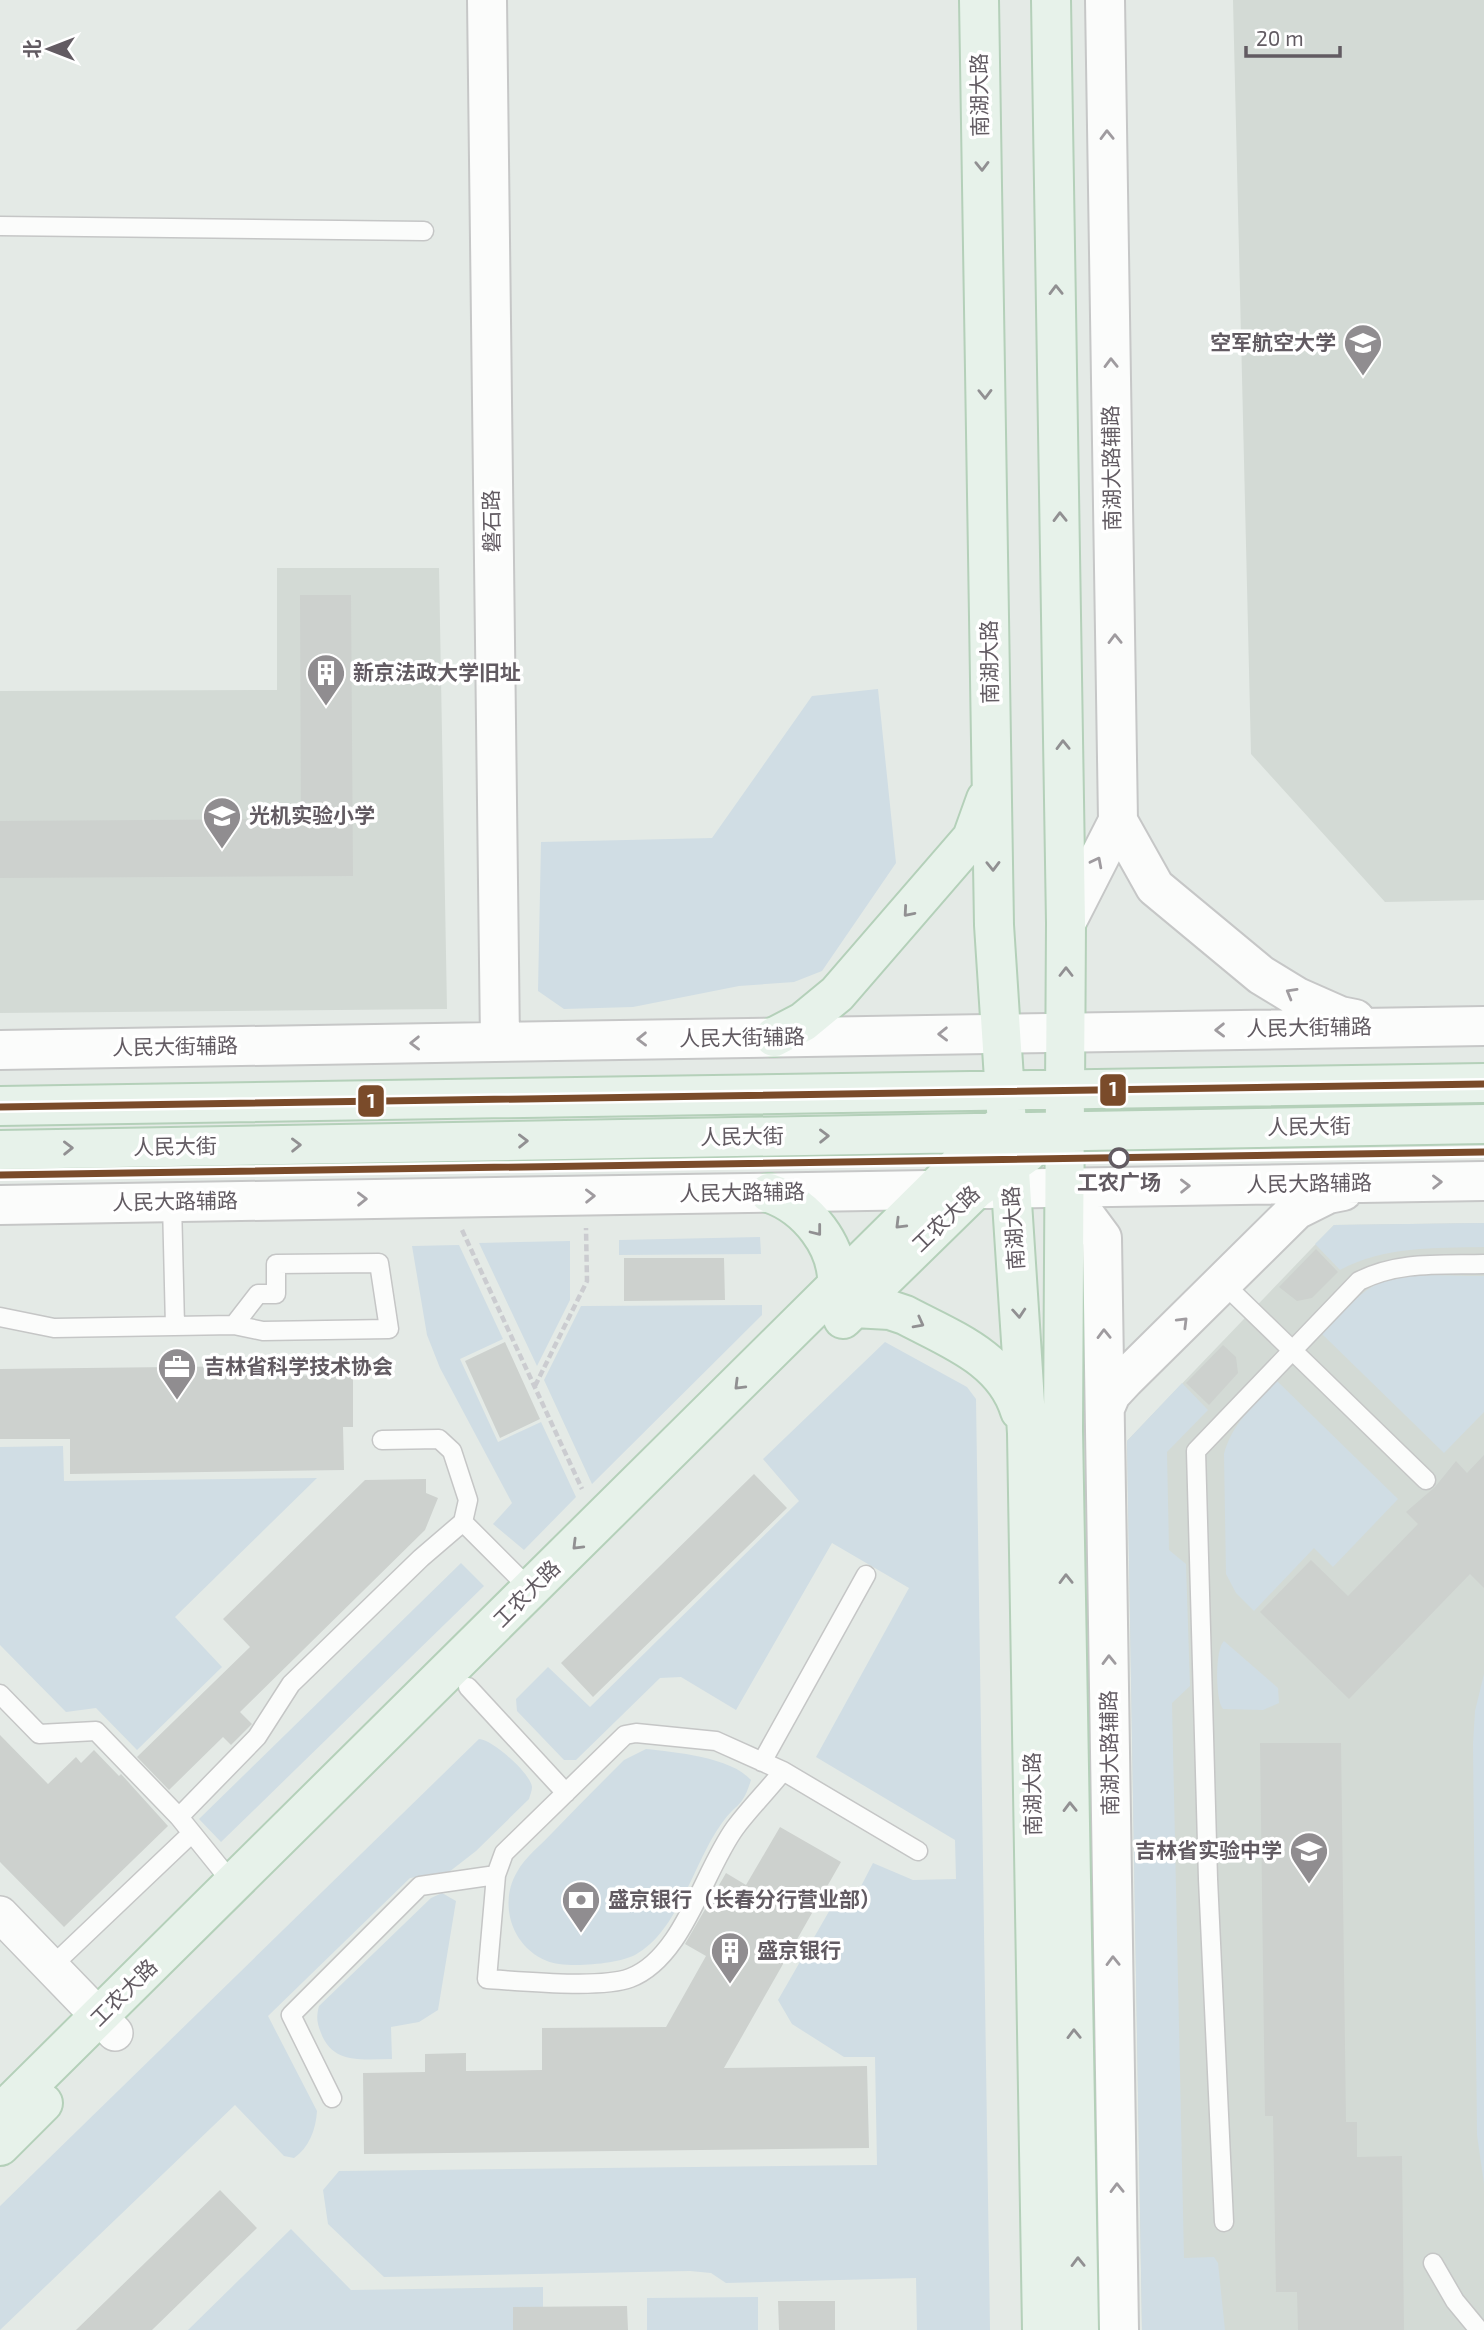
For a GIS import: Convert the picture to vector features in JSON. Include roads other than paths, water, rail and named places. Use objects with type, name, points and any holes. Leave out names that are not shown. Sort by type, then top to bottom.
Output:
[{"type":"main road","name":"磐石路","points":[[487,0],[500,1042]]},
{"type":"main road","name":"南湖大路","points":[[979,0],[994,925],[1001,1034],[1001,1146],[1027,1433],[1042,2330]]},
{"type":"main road","name":"南湖大路","points":[[1051,0],[1066,923],[1063,1444],[1079,2330]]},
{"type":"main road","name":"南湖大路辅路","points":[[1066,923],[1118,821],[1105,0]]},
{"type":"main road","points":[[774,1037],[803,1021],[837,994],[972,838],[984,811],[992,773]]},
{"type":"main road","points":[[1118,821],[1155,887],[1261,975],[1297,997],[1340,1016],[1402,1027]]},
{"type":"main road","name":"人民大街辅路","points":[[0,1050],[1484,1026]]},
{"type":"main road","name":"人民大街","points":[[1065,1090],[1484,1083]]},
{"type":"main road","name":"工农大路","points":[[0,2114],[108,2025],[468,1687],[846,1298],[1001,1146],[1065,1090]]},
{"type":"main road","name":"人民大街","points":[[0,1106],[1001,1146]]},
{"type":"main road","name":"人民大街","points":[[0,1150],[1001,1146],[1065,1132],[1484,1124]]},
{"type":"main road","name":"工农大路","points":[[0,2146],[234,1885],[531,1590],[846,1298],[934,1190],[1001,1146]]},
{"type":"main road","name":"人民大路辅路","points":[[0,1205],[934,1190],[1001,1146],[1065,1188],[1484,1181]]},
{"type":"main road","points":[[1105,1408],[1118,1387],[1296,1210],[1328,1194],[1391,1182]]},
{"type":"main road","name":"南湖大路辅路","points":[[1065,1188],[1102,1238],[1119,2330]]},
{"type":"main road","points":[[769,1193],[790,1200],[820,1232],[835,1256],[846,1298],[905,1315],[986,1359],[1015,1394],[1027,1433]]},
{"type":"street","points":[[0,1914],[108,2025]]},
{"type":"lane","points":[[0,226],[424,231]]},
{"type":"lane","points":[[172,1202],[175,1326]]},
{"type":"lane","points":[[0,1317],[54,1328],[234,1325],[263,1331],[389,1329],[379,1263],[276,1264],[276,1294],[258,1294],[234,1325]]},
{"type":"lane","points":[[1223,2222],[1208,1879],[1196,1451],[1359,1282],[1380,1270],[1402,1266],[1484,1264]]},
{"type":"lane","points":[[1223,1283],[1426,1480]]},
{"type":"lane","points":[[179,1817],[257,1737],[291,1684],[421,1558],[463,1522],[468,1500],[452,1451],[439,1439],[382,1440]]},
{"type":"lane","points":[[463,1522],[531,1590]]},
{"type":"lane","points":[[762,1762],[866,1575]]},
{"type":"lane","points":[[468,1687],[566,1793]]},
{"type":"lane","points":[[0,1694],[39,1734],[96,1731],[179,1817],[234,1885]]},
{"type":"lane","points":[[783,1771],[734,1829],[667,1951],[650,1969],[627,1980],[564,1983],[487,1979],[496,1875],[504,1853],[625,1735],[636,1733],[716,1741],[783,1771],[918,1851]]},
{"type":"lane","points":[[51,1967],[192,1833]]},
{"type":"lane","points":[[332,2098],[291,2015],[420,1885],[496,1875]]},
{"type":"lane","points":[[1433,2263],[1455,2301],[1479,2330]]},
{"type":"place","name":"空军航空大学","points":[[1363,377]]},
{"type":"place","name":"新京法政大学旧址","points":[[326,707]]},
{"type":"place","name":"光机实验小学","points":[[222,850]]},
{"type":"place","name":"工农广场","points":[[1119,1158]]},
{"type":"place","name":"吉林省科学技术协会","points":[[177,1401]]},
{"type":"place","name":"吉林省实验中学","points":[[1309,1885]]},
{"type":"place","name":"盛京银行（长春分行营业部）","points":[[581,1934]]},
{"type":"place","name":"盛京银行","points":[[730,1985]]}]
